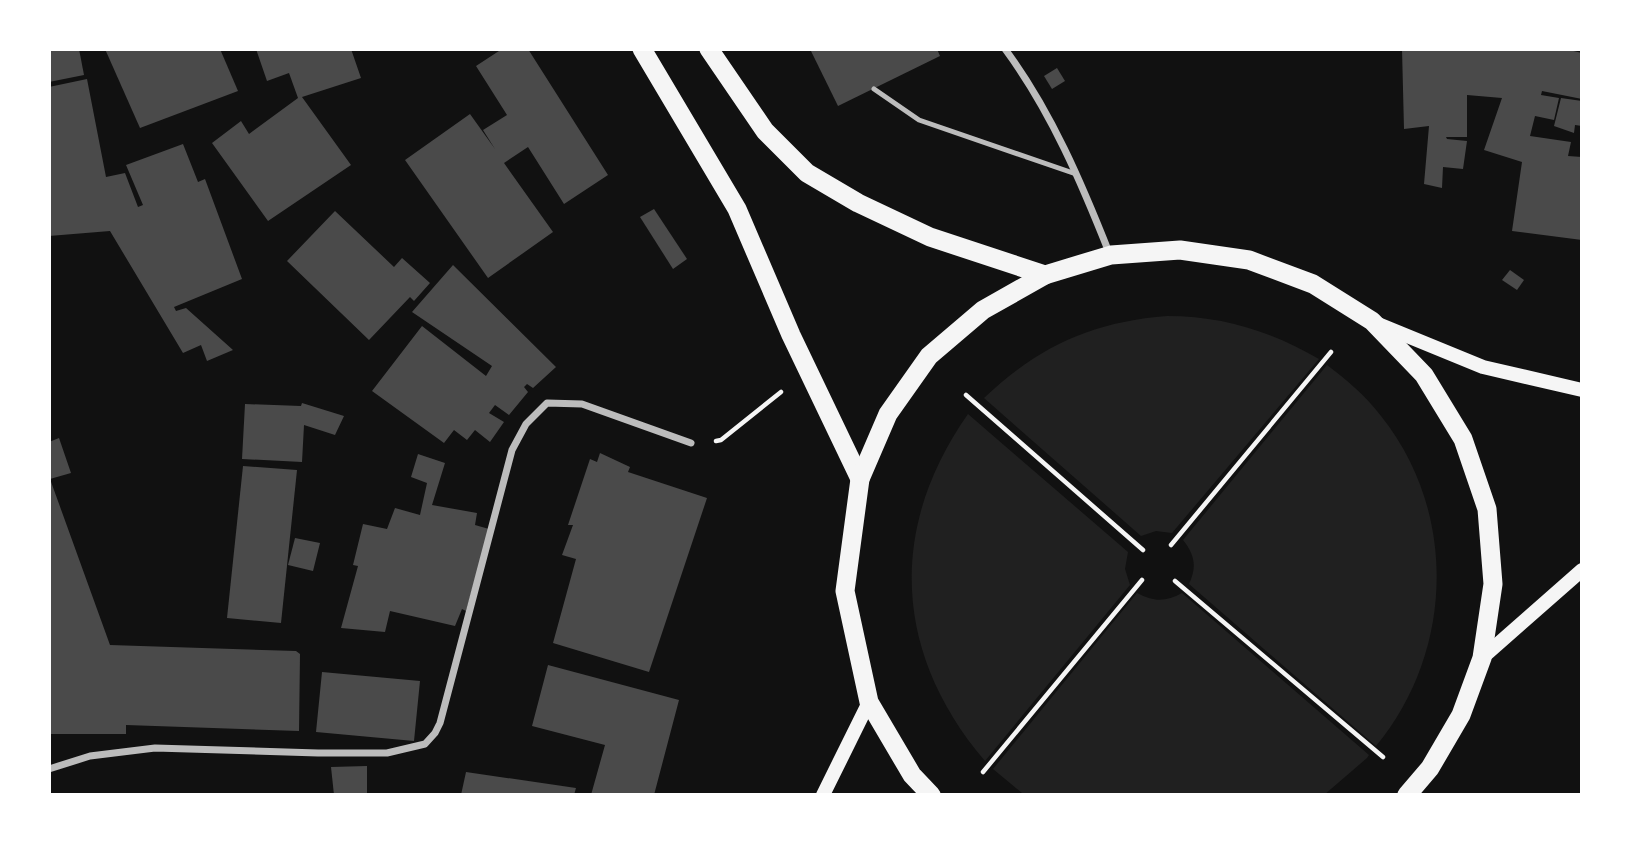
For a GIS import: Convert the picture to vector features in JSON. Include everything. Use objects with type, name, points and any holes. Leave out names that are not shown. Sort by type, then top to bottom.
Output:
[{"type":"highway","points":[[642,49],[737,209],[807,370],[860,479]]},
{"type":"highway","points":[[709,49],[765,131],[807,173],[858,203],[930,237],[1045,275]]},
{"type":"highway","points":[[931,795],[912,775],[869,702],[845,591],[860,479],[888,414],[929,356],[983,310],[1045,275],[1111,255],[1180,250],[1249,260],[1313,284],[1372,321],[1424,375],[1463,439],[1487,509],[1493,584],[1482,658],[1461,715],[1430,768],[1407,795]]},
{"type":"main road","points":[[1372,321],[1483,367],[1582,390]]},
{"type":"main road","points":[[1482,658],[1582,570]]},
{"type":"main road","points":[[823,795],[869,702]]},
{"type":"street","points":[[1005,49],[1018,67],[1078,175],[1111,255]]},
{"type":"street","points":[[49,769],[90,756],[155,748],[318,754],[387,753],[425,744],[435,733],[439,723],[512,450],[526,424],[547,403],[582,404],[691,443]]},
{"type":"lane","points":[[874,89],[919,120],[1078,175]]},
{"type":"path","points":[[1171,545],[1331,352]]},
{"type":"path","points":[[691,443],[721,440],[807,370]]},
{"type":"path","points":[[966,395],[1143,550]]},
{"type":"path","points":[[984,772],[1142,580]]},
{"type":"path","points":[[1175,581],[1383,757]]},
{"type":"shaded area","points":[[1167,316],[1207,319],[1246,327],[1282,340],[1319,359],[1172,533],[1156,531],[1141,536],[984,398],[1025,364],[1068,340],[1114,324]]},
{"type":"shaded area","points":[[1327,365],[1369,402],[1406,454],[1424,495],[1434,538],[1437,582],[1432,626],[1421,668],[1402,709],[1376,746],[1189,584],[1194,561],[1183,540]]},
{"type":"shaded area","points":[[968,414],[1128,552],[1125,569],[1130,585],[985,761],[955,720],[933,678],[918,635],[912,590],[914,546],[924,502],[942,458]]},
{"type":"shaded area","points":[[1137,593],[1160,600],[1182,593],[1369,755],[1367,758],[1324,795],[1022,793],[993,769]]},
{"type":"building","points":[[49,49],[79,49],[84,75],[49,82]]},
{"type":"building","points":[[105,49],[220,49],[238,91],[140,128]]},
{"type":"building","points":[[256,49],[351,49],[361,78],[302,97],[351,165],[268,221],[212,143],[241,121],[249,134],[298,98],[289,73],[267,81]]},
{"type":"building","points":[[502,49],[528,49],[608,175],[564,204],[528,147],[504,163],[553,232],[488,278],[405,160],[470,114],[495,149],[483,130],[507,115],[476,66]]},
{"type":"building","points":[[810,49],[937,49],[940,56],[838,106]]},
{"type":"building","points":[[1402,49],[1565,49],[1582,53],[1582,99],[1542,91],[1541,95],[1559,98],[1554,120],[1535,116],[1530,136],[1571,142],[1568,156],[1582,157],[1582,240],[1512,231],[1522,162],[1484,150],[1502,98],[1467,95],[1467,137],[1446,137],[1467,141],[1463,169],[1443,167],[1442,188],[1424,184],[1429,126],[1404,129]]},
{"type":"building","points":[[1057,68],[1065,81],[1052,89],[1044,76]]},
{"type":"building","points":[[87,79],[106,177],[125,173],[138,207],[143,205],[126,165],[183,144],[198,182],[205,179],[242,279],[174,307],[176,311],[186,308],[233,350],[207,361],[201,345],[183,353],[110,231],[49,236],[49,87]]},
{"type":"building","points":[[1561,98],[1582,101],[1582,126],[1575,125],[1574,133],[1554,126]]},
{"type":"building","points":[[654,209],[687,259],[673,269],[640,217]]},
{"type":"building","points":[[335,211],[394,267],[402,258],[430,283],[414,301],[410,297],[369,340],[287,261]]},
{"type":"building","points":[[453,265],[556,367],[533,388],[527,384],[524,387],[528,392],[509,415],[495,405],[489,413],[504,422],[490,442],[475,430],[467,440],[454,430],[444,443],[372,391],[422,326],[486,376],[492,366],[412,312]]},
{"type":"building","points":[[1510,270],[1524,280],[1517,290],[1502,280]]},
{"type":"building","points":[[302,403],[344,416],[335,435],[304,425],[302,462],[242,459],[245,404],[301,406]]},
{"type":"building","points":[[59,438],[71,473],[50,479],[110,645],[296,651],[300,654],[299,731],[126,725],[126,734],[49,734],[49,442]]},
{"type":"building","points":[[600,453],[630,467],[628,472],[707,498],[649,672],[553,643],[576,559],[562,555],[573,525],[568,525],[590,459],[597,462]]},
{"type":"building","points":[[418,454],[445,463],[432,505],[477,513],[475,525],[489,529],[466,611],[462,609],[455,626],[390,611],[385,632],[341,628],[358,566],[353,565],[363,524],[387,529],[395,508],[420,515],[427,483],[411,477]]},
{"type":"building","points":[[243,466],[297,470],[281,623],[227,618]]},
{"type":"building","points":[[295,538],[320,543],[313,571],[288,565]]},
{"type":"building","points":[[548,665],[679,700],[654,795],[591,795],[605,745],[532,726]]},
{"type":"building","points":[[322,672],[420,681],[414,741],[316,732]]},
{"type":"building","points":[[367,766],[367,795],[334,795],[331,767]]},
{"type":"building","points":[[466,772],[576,788],[574,795],[461,795]]}]
